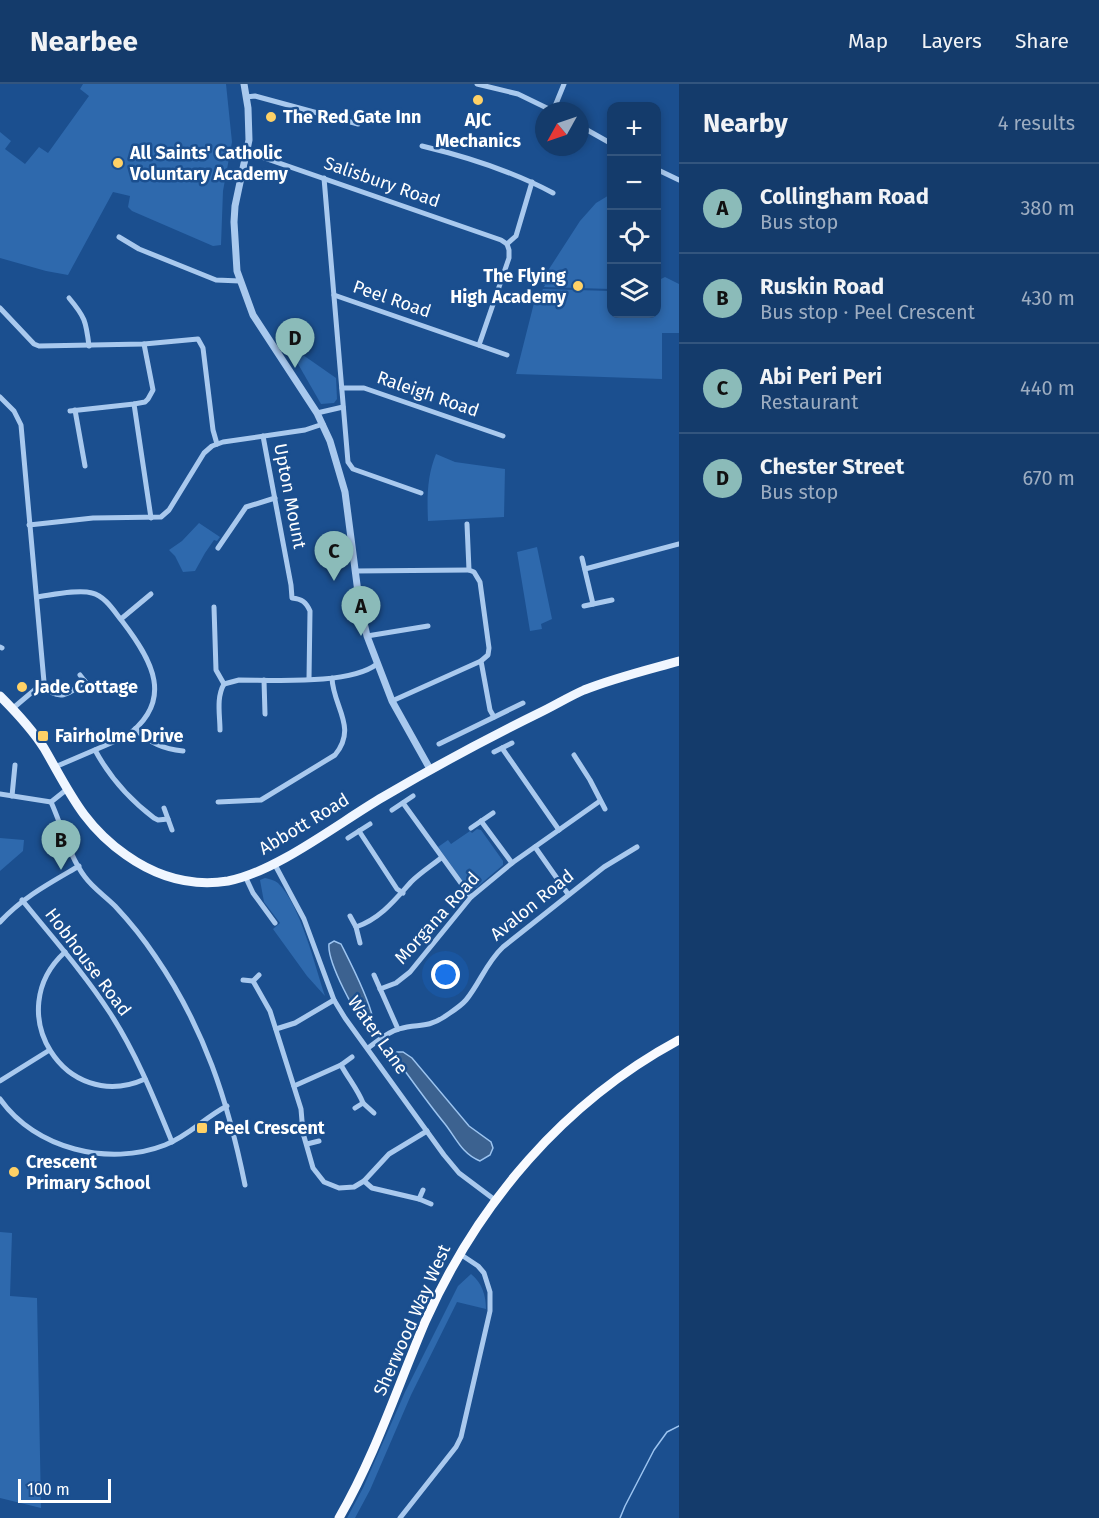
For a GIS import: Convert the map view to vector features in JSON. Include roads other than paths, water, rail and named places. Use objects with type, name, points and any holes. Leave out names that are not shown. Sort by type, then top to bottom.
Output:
[{"type":"highway","name":"Sherwood Way West","points":[[339,1518],[368,1461],[426,1322],[459,1253],[495,1200],[537,1149],[572,1115],[640,1063],[679,1040]]},
{"type":"main road","name":"Abbott Road","points":[[0,696],[31,730],[66,790],[95,829],[146,868],[185,882],[212,883],[245,876],[274,863],[430,769],[582,691],[622,676],[679,662]]},
{"type":"street","points":[[243,84],[249,126],[247,152],[234,214],[237,271],[253,315],[323,424],[345,492],[355,571],[367,636],[392,701],[430,769]]},
{"type":"street","points":[[477,84],[518,94],[535,102]]},
{"type":"street","points":[[557,102],[564,84]]},
{"type":"street","points":[[246,96],[255,96],[358,124]]},
{"type":"street","points":[[589,131],[607,141]]},
{"type":"street","points":[[422,146],[464,156],[532,182],[553,193]]},
{"type":"street","name":"Salisbury Road","points":[[247,152],[507,244]]},
{"type":"street","points":[[661,171],[679,180]]},
{"type":"street","points":[[324,178],[348,462],[353,469],[421,493]]},
{"type":"street","points":[[479,345],[509,258],[507,244],[516,236],[532,182]]},
{"type":"street","points":[[118,237],[138,249],[216,280],[240,281]]},
{"type":"street","name":"Peel Road","points":[[334,295],[507,356]]},
{"type":"street","points":[[69,298],[87,323],[89,346]]},
{"type":"street","points":[[0,308],[34,344],[39,346],[144,344],[198,339],[202,343],[213,430],[217,444]]},
{"type":"street","points":[[85,466],[73,411],[134,404],[148,399],[153,390],[144,344]]},
{"type":"street","name":"Raleigh Road","points":[[342,388],[364,388],[503,436]]},
{"type":"street","points":[[0,397],[14,411],[21,425],[44,682],[12,709]]},
{"type":"street","points":[[134,404],[151,518]]},
{"type":"street","points":[[317,413],[343,407]]},
{"type":"street","points":[[29,525],[93,518],[151,518],[165,515],[204,453],[217,444],[305,430],[323,424]]},
{"type":"street","name":"Upton Mount","points":[[263,436],[292,598],[301,599],[310,611],[309,679]]},
{"type":"street","points":[[218,548],[246,507],[275,498]]},
{"type":"street","points":[[467,524],[469,570]]},
{"type":"street","points":[[585,569],[679,544]]},
{"type":"street","points":[[582,558],[593,604]]},
{"type":"street","points":[[355,571],[469,570],[474,572],[480,582],[488,655],[481,661],[392,701]]},
{"type":"street","points":[[37,597],[85,592],[100,596],[121,619],[144,652],[154,674],[155,689],[151,706],[135,729],[125,737],[54,768]]},
{"type":"street","points":[[121,619],[151,594]]},
{"type":"street","points":[[584,606],[612,600]]},
{"type":"street","points":[[214,607],[216,670],[224,684]]},
{"type":"street","points":[[367,636],[429,626]]},
{"type":"street","points":[[481,661],[490,710],[494,717]]},
{"type":"street","points":[[220,730],[219,700],[224,684],[239,680],[309,679],[357,675],[377,664]]},
{"type":"street","points":[[80,675],[90,688]]},
{"type":"street","points":[[218,802],[261,800],[335,755],[342,744],[345,723],[333,691],[332,678]]},
{"type":"street","points":[[264,680],[265,714]]},
{"type":"street","points":[[41,685],[52,694],[63,695],[85,681]]},
{"type":"street","points":[[439,744],[523,703]]},
{"type":"street","points":[[135,729],[158,746],[183,751]]},
{"type":"street","points":[[495,752],[512,743]]},
{"type":"street","points":[[502,748],[559,830]]},
{"type":"street","points":[[95,750],[107,771],[128,797],[154,818],[168,819]]},
{"type":"street","points":[[574,755],[605,809]]},
{"type":"street","points":[[12,796],[15,765]]},
{"type":"street","points":[[0,794],[51,802],[66,790]]},
{"type":"street","points":[[392,810],[413,796]]},
{"type":"street","name":"Morgana Road","points":[[381,989],[396,983],[410,972],[471,897],[512,863],[600,801]]},
{"type":"street","points":[[51,802],[85,878],[137,931],[183,1001],[209,1054],[227,1106],[245,1185]]},
{"type":"street","points":[[404,803],[471,897]]},
{"type":"street","points":[[164,808],[172,830]]},
{"type":"street","points":[[471,828],[494,813]]},
{"type":"street","points":[[481,821],[512,863]]},
{"type":"street","points":[[348,838],[370,824]]},
{"type":"street","points":[[358,831],[397,889],[403,893]]},
{"type":"street","points":[[535,847],[568,894]]},
{"type":"street","name":"Avalon Road","points":[[368,1048],[398,1029],[433,1023],[458,1008],[465,1001],[491,958],[568,894],[604,867],[637,847]]},
{"type":"street","points":[[356,927],[383,911],[419,875],[441,858]]},
{"type":"street","name":"Water Lane","points":[[274,863],[304,919],[334,1000],[345,1018],[459,1173],[495,1200]]},
{"type":"street","points":[[0,922],[22,900],[79,866]]},
{"type":"street","points":[[245,876],[253,893],[275,923]]},
{"type":"street","name":"Hobhouse Road","points":[[22,900],[65,952],[110,1013],[130,1047],[172,1142]]},
{"type":"street","points":[[350,916],[356,927],[360,944]]},
{"type":"street","points":[[65,952],[46,976],[38,1000],[39,1030],[48,1050],[63,1068],[89,1082],[119,1086],[145,1079]]},
{"type":"street","points":[[253,981],[259,975]]},
{"type":"street","points":[[374,975],[398,1029]]},
{"type":"street","points":[[243,980],[253,981]]},
{"type":"street","points":[[253,981],[270,1011],[301,1110],[303,1133],[313,1168],[324,1182],[330,1186],[345,1189],[364,1180],[389,1154],[427,1131]]},
{"type":"street","points":[[276,1029],[295,1023],[334,1000]]},
{"type":"street","points":[[0,1081],[48,1050]]},
{"type":"street","points":[[294,1086],[342,1065],[352,1058]]},
{"type":"street","points":[[342,1065],[363,1104],[374,1113]]},
{"type":"street","points":[[0,1099],[23,1123],[40,1134],[70,1148],[109,1155],[132,1154],[172,1142],[183,1137],[227,1106]]},
{"type":"street","points":[[355,1108],[363,1104]]},
{"type":"street","points":[[307,1144],[320,1141]]},
{"type":"street","points":[[364,1180],[372,1188],[431,1204]]},
{"type":"street","points":[[419,1199],[423,1190]]},
{"type":"street","points":[[400,1518],[456,1447],[461,1437],[490,1311],[490,1292],[484,1274],[478,1266],[459,1253]]},
{"type":"waterway","points":[[620,1518],[654,1450],[667,1432],[679,1426]]},
{"type":"place","name":"AJC Mechanics","points":[[478,100]]},
{"type":"place","name":"The Red Gate Inn","points":[[271,117]]},
{"type":"place","name":"All Saints' Catholic Voluntary Academy","points":[[118,163]]},
{"type":"place","name":"The Flying High Academy","points":[[578,286]]},
{"type":"place","name":"Chester Street","points":[[295,368]]},
{"type":"place","name":"Abi Peri Peri","points":[[334,581]]},
{"type":"place","name":"Collingham Road","points":[[361,636]]},
{"type":"place","name":"Jade Cottage","points":[[22,687]]},
{"type":"place","name":"Fairholme Drive","points":[[43,736]]},
{"type":"place","name":"Ruskin Road","points":[[61,870]]},
{"type":"place","name":"Peel Crescent","points":[[202,1128]]},
{"type":"place","name":"Crescent Primary School","points":[[14,1172]]}]
